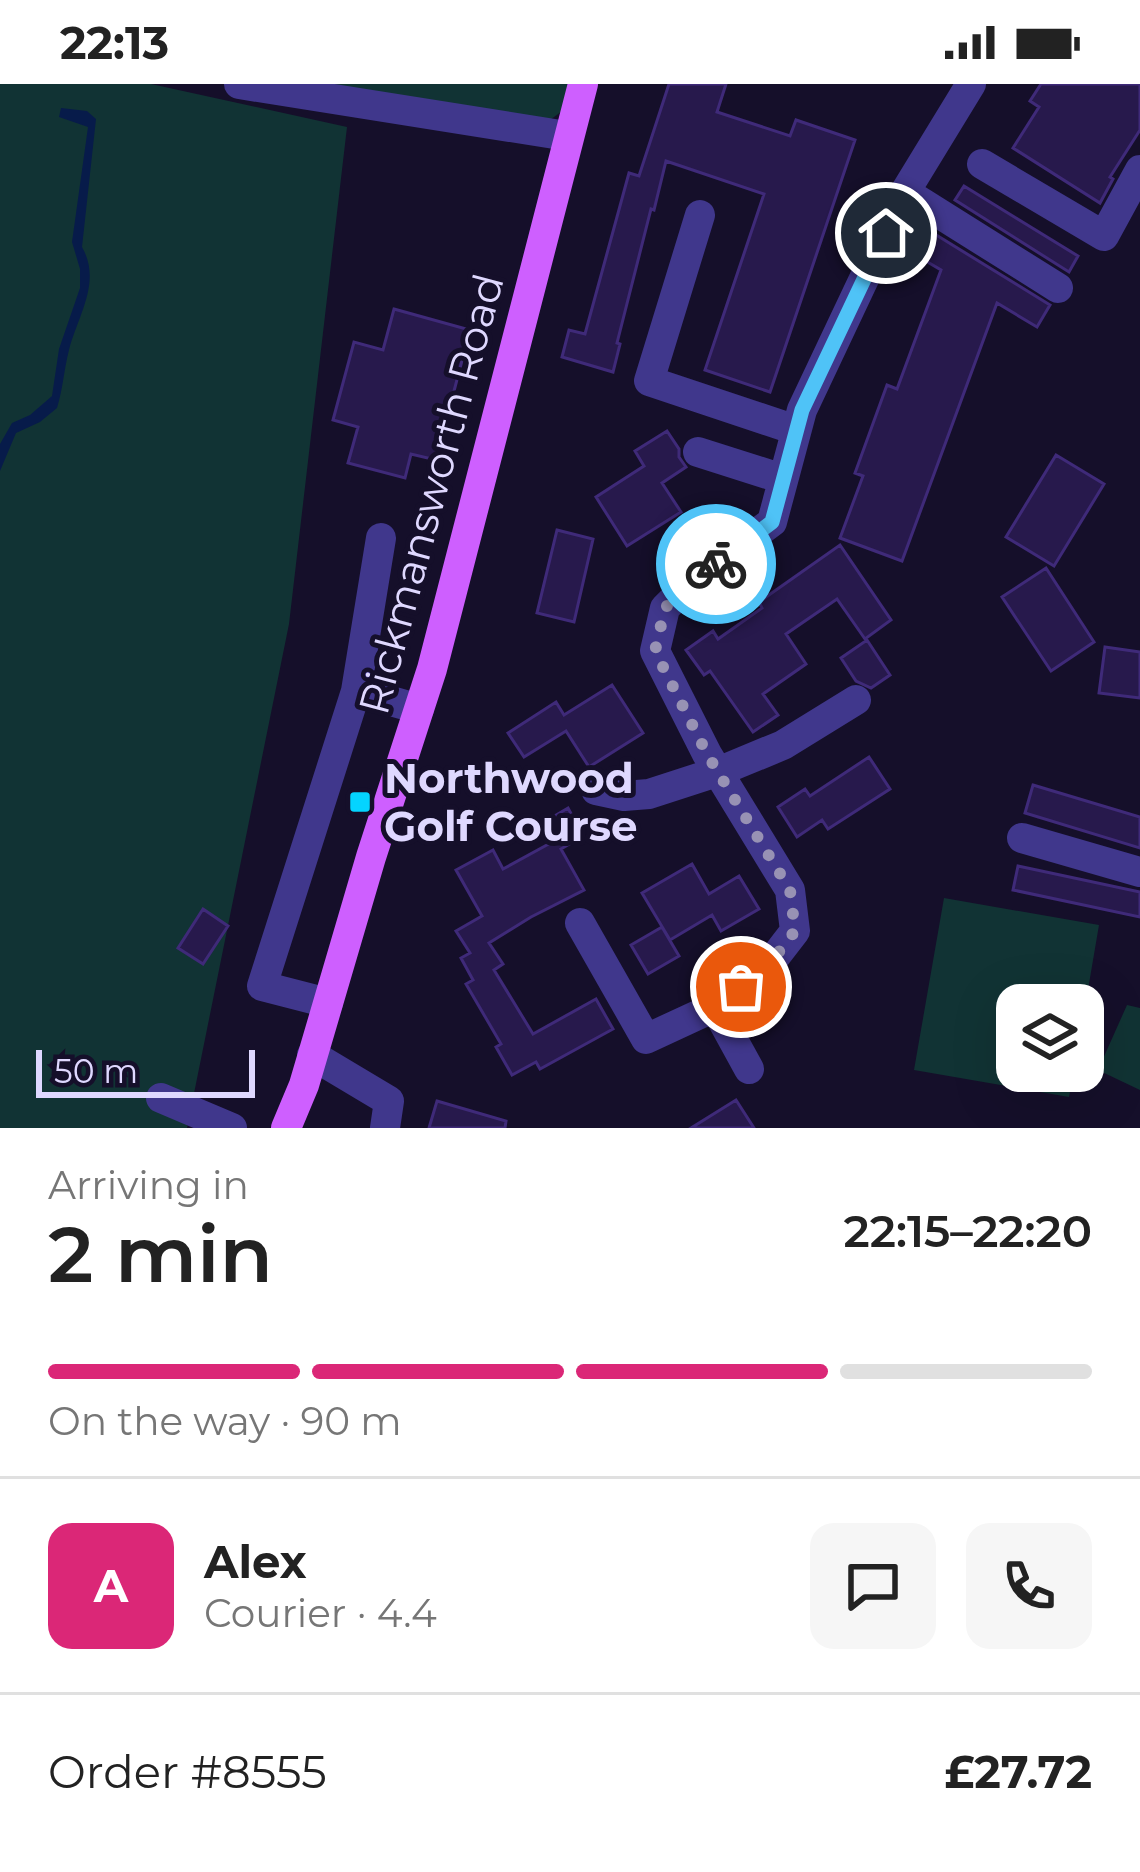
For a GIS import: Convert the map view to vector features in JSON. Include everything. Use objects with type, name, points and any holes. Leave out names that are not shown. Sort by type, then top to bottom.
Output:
[{"type":"main road","name":"Rickmansworth Road","points":[[286,1128],[432,669],[583,84]]},
{"type":"street","points":[[239,84],[568,136]]},
{"type":"street","points":[[580,923],[646,1040],[715,1007],[768,966],[795,931],[790,890],[690,722],[655,651],[665,608],[692,581],[772,522],[802,410],[905,192],[971,84]]},
{"type":"street","points":[[982,164],[1104,236],[1140,170]]},
{"type":"street","points":[[905,192],[1058,288]]},
{"type":"street","points":[[700,215],[649,381],[796,430]]},
{"type":"street","points":[[698,452],[783,479]]},
{"type":"street","points":[[328,1004],[262,986],[356,691],[381,538]]},
{"type":"street","points":[[356,691],[419,709]]},
{"type":"street","points":[[596,790],[624,796],[649,794],[720,771],[783,745],[856,700]]},
{"type":"street","points":[[1022,838],[1140,872]]},
{"type":"street","points":[[715,1007],[748,1069]]},
{"type":"street","points":[[312,1055],[389,1101],[385,1128]]},
{"type":"street","points":[[161,1098],[232,1128]]},
{"type":"green space","name":"Northwood Golf Course","points":[[0,84],[151,84],[347,127],[289,624],[187,1128],[0,1128]]},
{"type":"green space","points":[[294,84],[575,84],[570,105],[542,126]]},
{"type":"green space","points":[[944,898],[1099,925],[1089,984],[996,984],[996,1084],[914,1070]]},
{"type":"green space","points":[[1127,1005],[1140,1008],[1140,1090],[1104,1073],[1104,1057]]},
{"type":"water","points":[[61,108],[87,111],[96,119],[82,247],[88,260],[89,286],[57,408],[16,433],[0,471],[0,444],[12,423],[52,396],[59,349],[80,288],[72,242],[88,127],[59,117]]},
{"type":"building","points":[[669,84],[726,84],[717,112],[790,136],[796,120],[855,140],[770,392],[705,370],[764,194],[666,161],[613,372],[562,357],[569,330],[585,334],[629,173],[639,176]]},
{"type":"building","points":[[1041,84],[1140,84],[1140,130],[1110,177],[1100,203],[1013,148],[1039,107],[1030,101]]},
{"type":"building","points":[[964,186],[1078,256],[1069,272],[955,200]]},
{"type":"building","points":[[933,233],[1050,305],[1037,327],[997,303],[902,561],[840,538],[863,476],[855,473],[887,385],[897,389],[941,270],[919,257]]},
{"type":"building","points":[[394,309],[470,330],[436,460],[411,454],[405,478],[348,463],[358,427],[333,420],[354,342],[383,350]]},
{"type":"building","points":[[667,431],[686,467],[662,483],[681,512],[627,546],[596,497],[644,466],[635,451]]},
{"type":"building","points":[[1056,455],[1104,484],[1054,566],[1006,537]]},
{"type":"building","points":[[557,530],[593,539],[574,622],[537,613]]},
{"type":"building","points":[[840,545],[891,620],[865,639],[837,599],[786,634],[806,664],[763,694],[778,715],[753,732],[710,671],[704,675],[686,650],[713,631],[718,639],[762,608],[759,602]]},
{"type":"building","points":[[1046,568],[1094,642],[1051,671],[1002,597]]},
{"type":"building","points":[[867,640],[890,675],[871,688],[856,681],[841,658]]},
{"type":"building","points":[[1105,647],[1140,652],[1140,698],[1099,693]]},
{"type":"building","points":[[612,685],[643,733],[589,767],[566,731],[524,757],[508,733],[556,702],[564,715]]},
{"type":"building","points":[[869,757],[890,789],[828,829],[822,820],[797,837],[778,807],[805,789],[810,796]]},
{"type":"building","points":[[1033,785],[1140,817],[1140,848],[1025,813]]},
{"type":"building","points":[[568,808],[583,836],[561,849],[584,890],[489,943],[503,964],[494,970],[533,1034],[596,999],[613,1029],[540,1069],[536,1062],[512,1075],[496,1047],[501,1044],[466,984],[473,980],[461,958],[470,953],[456,931],[482,916],[456,870],[493,850],[503,869],[556,840],[546,821]]},
{"type":"building","points":[[692,864],[709,894],[739,876],[759,909],[721,931],[712,915],[670,940],[642,893]]},
{"type":"building","points":[[1018,866],[1140,892],[1140,917],[1013,890]]},
{"type":"building","points":[[203,909],[228,926],[203,964],[178,948]]},
{"type":"building","points":[[662,927],[679,956],[648,974],[631,945]]},
{"type":"building","points":[[736,1100],[754,1128],[691,1128]]},
{"type":"building","points":[[437,1101],[506,1121],[505,1128],[429,1128]]},
{"type":"way so far","points":[[716,564],[665,608],[655,651],[707,754],[790,890],[795,931],[768,966],[741,987]]},
{"type":"place","name":"Northwood Golf Course","points":[[360,802]]},
{"type":"route","points":[[716,564],[772,522],[802,410],[886,233]]}]
